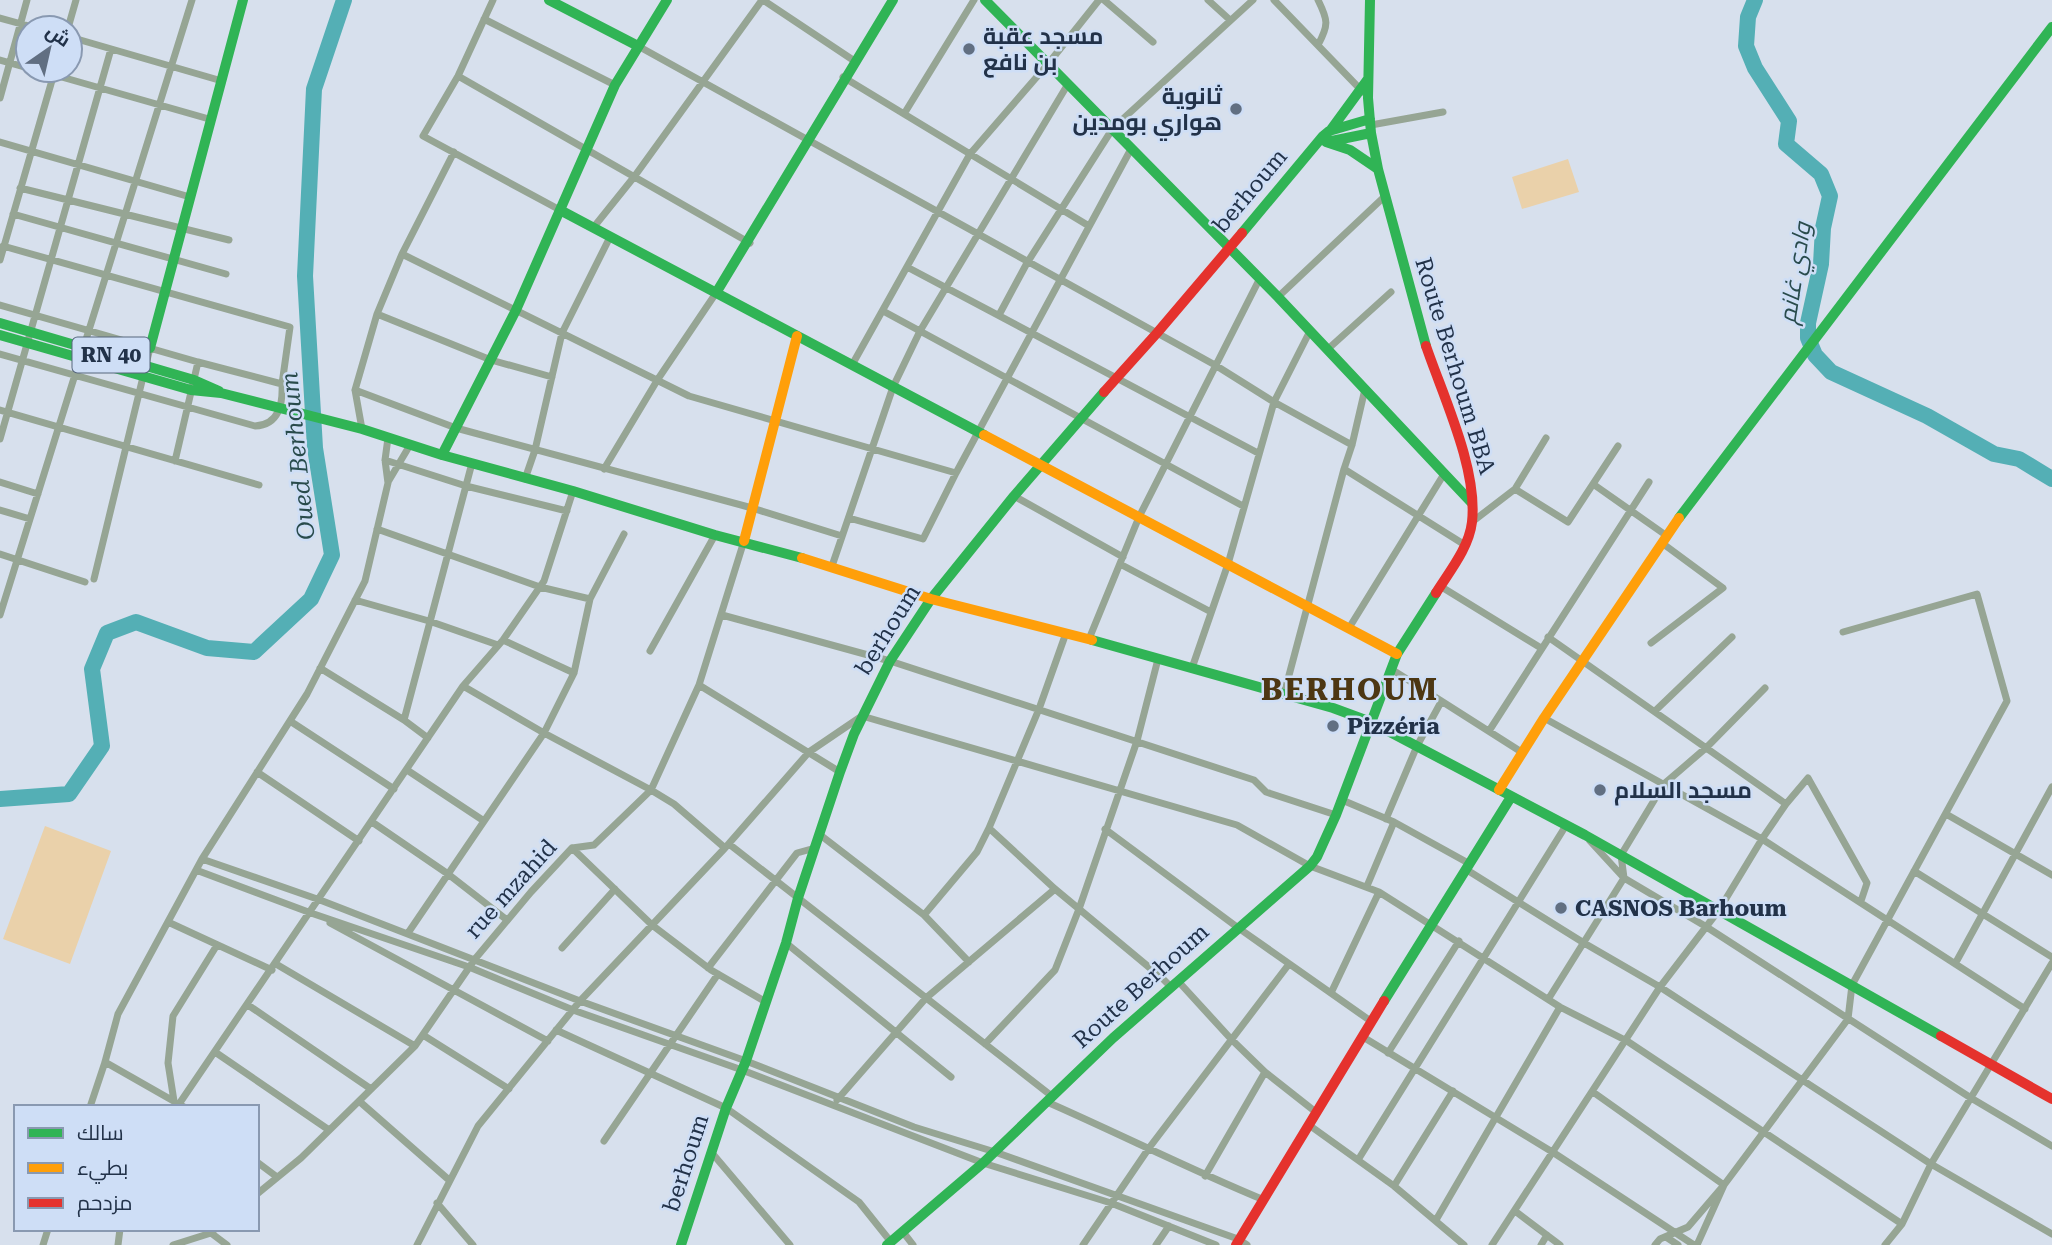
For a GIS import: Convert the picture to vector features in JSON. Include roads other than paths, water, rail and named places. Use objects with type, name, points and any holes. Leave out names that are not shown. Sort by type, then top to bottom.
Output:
[{"type":"main road","points":[[150,348],[209,119],[243,0]]},
{"type":"main road","points":[[549,0],[638,46]]},
{"type":"main road","points":[[442,455],[516,310],[615,85],[667,0]]},
{"type":"main road","points":[[716,293],[750,243],[853,60],[893,0]]},
{"type":"main road","points":[[985,0],[1278,297],[1471,502]]},
{"type":"main road","name":"berhoum","points":[[681,1245],[726,1108],[744,1065],[786,943],[798,898],[840,772],[862,716],[890,661],[931,598],[1014,496],[1364,94],[1368,79],[1370,0]]},
{"type":"main road","points":[[1499,790],[1544,718],[1664,540],[2052,26]]},
{"type":"main road","name":"Route Berhoum BBA","points":[[1364,94],[1384,197],[1419,326],[1469,471],[1472,522],[1465,545],[1397,654],[1371,722]]},
{"type":"main road","points":[[1324,139],[1371,126]]},
{"type":"main road","points":[[1324,139],[1350,150],[1378,169]]},
{"type":"main road","points":[[560,210],[1397,654]]},
{"type":"main road","name":"RN 40","points":[[0,323],[29,338]]},
{"type":"main road","name":"RN 40","points":[[0,335],[29,338],[221,393],[362,429],[715,535],[832,566],[931,598],[1066,632],[1284,694],[1371,722],[1621,855],[2052,1099]]},
{"type":"main road","points":[[744,541],[797,336]]},
{"type":"main road","name":"Route Berhoum","points":[[889,1243],[983,1163],[1113,1038],[1310,866],[1317,857],[1342,800],[1371,722]]},
{"type":"main road","points":[[1240,1243],[1309,1125],[1511,797]]},
{"type":"street","points":[[0,615],[192,0]]},
{"type":"street","points":[[493,0],[458,76],[423,136],[560,210]]},
{"type":"street","points":[[593,228],[634,177],[763,0],[853,60]]},
{"type":"street","points":[[904,114],[974,0]]},
{"type":"street","points":[[852,365],[970,154],[1099,0]]},
{"type":"street","points":[[1104,0],[1153,42]]},
{"type":"street","points":[[1208,0],[1230,20]]},
{"type":"street","points":[[999,315],[1027,263],[1113,128],[1252,0]]},
{"type":"street","points":[[1274,0],[1364,94]]},
{"type":"street","points":[[1318,0],[1326,16],[1326,30],[1318,45]]},
{"type":"street","points":[[484,19],[615,85]]},
{"type":"street","points":[[84,41],[222,81]]},
{"type":"street","points":[[638,46],[1215,365],[1274,402],[1352,445]]},
{"type":"street","points":[[0,98],[14,47]]},
{"type":"street","points":[[0,439],[4,411],[29,338],[111,49]]},
{"type":"street","points":[[0,60],[14,64]]},
{"type":"street","points":[[458,76],[750,243]]},
{"type":"street","points":[[844,77],[1089,226]]},
{"type":"street","points":[[84,82],[209,119]]},
{"type":"street","points":[[0,260],[52,84]]},
{"type":"street","points":[[832,566],[893,387],[920,331],[980,235],[1068,84]]},
{"type":"street","points":[[1371,126],[1443,112]]},
{"type":"street","points":[[0,142],[190,197]]},
{"type":"street","points":[[849,519],[923,539],[1131,149]]},
{"type":"street","points":[[362,429],[355,390],[377,314],[402,254],[454,152]]},
{"type":"street","points":[[20,188],[229,240]]},
{"type":"street","points":[[1278,297],[1384,197]]},
{"type":"street","points":[[13,214],[226,274]]},
{"type":"street","points":[[525,478],[535,450],[562,333],[610,237]]},
{"type":"street","points":[[0,354],[255,426],[271,421],[281,407],[290,327],[3,246]]},
{"type":"street","points":[[402,254],[689,396],[956,473]]},
{"type":"street","points":[[907,267],[1258,453]]},
{"type":"street","points":[[1089,639],[1139,517],[1259,280]]},
{"type":"street","points":[[1328,349],[1391,292]]},
{"type":"street","points":[[604,468],[658,379],[716,293]]},
{"type":"street","points":[[0,305],[282,384]]},
{"type":"street","points":[[883,311],[1243,506]]},
{"type":"street","points":[[377,314],[491,360],[552,377]]},
{"type":"street","points":[[1192,668],[1228,564],[1274,402],[1310,331]]},
{"type":"street","points":[[94,579],[150,348]]},
{"type":"street","points":[[174,461],[198,362]]},
{"type":"street","points":[[1284,694],[1365,389]]},
{"type":"street","points":[[355,390],[456,428],[752,508],[842,536]]},
{"type":"street","points":[[4,411],[259,485]]},
{"type":"street","points":[[388,438],[385,460],[388,483]]},
{"type":"street","points":[[1472,522],[1515,489],[1546,438]]},
{"type":"street","points":[[91,1105],[106,1062],[118,1014],[202,859],[290,721],[365,581],[388,483],[410,445]]},
{"type":"street","points":[[1515,489],[1568,522],[1618,446]]},
{"type":"street","points":[[385,460],[466,486],[567,511]]},
{"type":"street","points":[[404,720],[472,463]]},
{"type":"street","points":[[1344,469],[1465,545]]},
{"type":"street","points":[[1349,628],[1444,474]]},
{"type":"street","points":[[0,482],[38,494]]},
{"type":"street","points":[[1489,731],[1649,482]]},
{"type":"street","points":[[1593,484],[1723,587],[1651,643]]},
{"type":"street","points":[[179,1104],[463,686],[500,643],[544,581],[573,491]]},
{"type":"street","points":[[1014,496],[1212,612]]},
{"type":"street","points":[[0,510],[30,519]]},
{"type":"street","points":[[377,529],[540,587],[590,599]]},
{"type":"street","points":[[408,933],[544,733],[574,673],[590,599],[624,534]]},
{"type":"street","points":[[650,651],[715,535]]},
{"type":"street","name":"rue mzahid","points":[[259,1192],[330,1130],[415,1046],[475,959],[572,848],[594,845],[651,790],[699,685],[744,541]]},
{"type":"street","points":[[0,554],[85,582]]},
{"type":"street","points":[[1440,586],[1541,648]]},
{"type":"street","points":[[1655,1245],[1688,1227],[1724,1185],[1848,1019],[1852,985],[2007,701],[1977,594],[1843,632]]},
{"type":"street","points":[[355,600],[500,643],[574,673]]},
{"type":"street","points":[[722,615],[890,661],[1137,740],[1254,780],[1266,792],[1336,814]]},
{"type":"street","points":[[924,915],[977,852],[1039,709],[1066,632]]},
{"type":"street","points":[[1548,637],[1786,804]]},
{"type":"street","points":[[1655,711],[1732,637]]},
{"type":"street","points":[[985,1044],[1055,970],[1079,909],[1137,740],[1158,659]]},
{"type":"street","points":[[320,668],[428,738]]},
{"type":"street","points":[[1391,669],[1522,752]]},
{"type":"street","points":[[699,685],[840,772]]},
{"type":"street","points":[[463,686],[674,804],[776,880],[985,1044],[1050,1100],[1205,1175],[1264,1200]]},
{"type":"street","points":[[1549,998],[1623,878],[1621,855],[1664,784],[1707,747],[1765,688]]},
{"type":"street","points":[[1386,819],[1417,746],[1441,702]]},
{"type":"street","points":[[417,1245],[478,1126],[556,1030],[727,846],[809,752],[862,716],[1237,825],[1310,866],[1367,886],[1432,923],[1560,1007],[1627,1041],[1902,1224]]},
{"type":"street","points":[[1544,718],[1762,839],[2025,1009]]},
{"type":"street","points":[[290,721],[394,789]]},
{"type":"street","points":[[407,770],[484,821]]},
{"type":"street","points":[[257,772],[359,841]]},
{"type":"street","points":[[1492,1245],[1660,987],[1719,910],[1762,839],[1808,778],[1867,883],[1861,901]]},
{"type":"street","points":[[1955,964],[2052,787]]},
{"type":"street","points":[[1342,800],[1394,822],[1469,867],[1584,943],[1660,987],[1931,1164],[2052,1234]]},
{"type":"street","points":[[1946,814],[2052,875]]},
{"type":"street","points":[[372,822],[448,874],[507,920]]},
{"type":"street","points":[[1367,886],[1394,822]]},
{"type":"street","points":[[1358,1160],[1565,827]]},
{"type":"street","points":[[989,828],[1055,890],[1162,978],[1174,984],[1265,1072],[1317,1113]]},
{"type":"street","points":[[1105,829],[1237,928],[1372,1022]]},
{"type":"street","points":[[819,834],[924,915],[969,962]]},
{"type":"street","points":[[1584,835],[1623,878],[1705,926],[1971,1098],[2052,1146]]},
{"type":"street","points":[[572,848],[652,925],[708,968],[766,1002]]},
{"type":"street","points":[[708,968],[797,853],[815,848]]},
{"type":"street","points":[[202,859],[320,900],[580,1002],[676,1036],[832,1106],[983,1163],[1111,1203],[1216,1245]]},
{"type":"street","points":[[196,870],[469,967],[573,1010],[669,1044],[744,1065],[840,1097],[914,1127],[1116,1194],[1240,1243]]},
{"type":"street","points":[[1914,871],[2052,957]]},
{"type":"street","points":[[562,948],[615,889]]},
{"type":"street","points":[[832,1106],[926,998],[1055,890]]},
{"type":"street","points":[[1331,993],[1379,892]]},
{"type":"street","points":[[311,913],[548,1041]]},
{"type":"street","points":[[168,922],[274,967],[415,1046]]},
{"type":"street","points":[[1388,1053],[1459,941]]},
{"type":"street","points":[[786,943],[951,1077]]},
{"type":"street","points":[[179,1104],[168,1063],[173,1016],[217,945]]},
{"type":"street","points":[[1885,1245],[1902,1224],[1931,1164],[2052,963]]},
{"type":"street","points":[[1083,1245],[1149,1148],[1289,964]]},
{"type":"street","points":[[604,1141],[718,974]]},
{"type":"street","points":[[248,1004],[371,1089]]},
{"type":"street","points":[[1436,1220],[1560,1007]]},
{"type":"street","points":[[556,1030],[726,1108],[859,1202],[889,1243]]},
{"type":"street","points":[[423,1035],[509,1089]]},
{"type":"street","points":[[1363,1037],[1554,1153],[1669,1235],[1678,1245]]},
{"type":"street","points":[[215,1052],[330,1130]]},
{"type":"street","points":[[106,1062],[179,1104]]},
{"type":"street","points":[[1205,1175],[1265,1072]]},
{"type":"street","points":[[1394,1186],[1453,1091]]},
{"type":"street","points":[[1593,1092],[1724,1185]]},
{"type":"street","points":[[359,1101],[449,1180]]},
{"type":"street","points":[[1309,1125],[1394,1186],[1464,1245]]},
{"type":"street","points":[[712,1153],[790,1245]]},
{"type":"street","points":[[259,1164],[277,1177]]},
{"type":"street","points":[[1669,1235],[1695,1245],[1724,1185]]},
{"type":"street","points":[[437,1203],[473,1245]]},
{"type":"street","points":[[1515,1211],[1560,1245]]},
{"type":"street","points":[[1156,1245],[1169,1226]]},
{"type":"street","points":[[173,1245],[213,1231],[227,1245]]},
{"type":"street","points":[[903,1232],[914,1245]]},
{"type":"street","points":[[1541,1245],[1547,1235]]},
{"type":"waterway","name":"Oued Berhoum","points":[[0,799],[69,794],[102,746],[92,669],[107,633],[136,622],[207,648],[254,652],[311,599],[332,555],[315,448],[305,276],[314,89],[344,0]]},
{"type":"waterway","name":"وادي غانم","points":[[1755,0],[1748,17],[1746,46],[1755,68],[1789,121],[1786,144],[1821,174],[1830,196],[1823,228],[1821,264],[1808,323],[1808,338],[1815,355],[1831,372],[1927,416],[1994,454],[2019,459],[2052,479]]},
{"type":"place","name":"مسجد عقبة بن نافع","points":[[969,49]]},
{"type":"place","name":"ثانوية هواري بومدين","points":[[1236,109]]},
{"type":"place","name":"Pizzéria","points":[[1333,726]]},
{"type":"place","name":"مسجد السلام","points":[[1600,790]]},
{"type":"place","name":"CASNOS Barhoum","points":[[1561,908]]},
{"type":"district","name":"BERHOUM","points":[[1350,689]]}]
